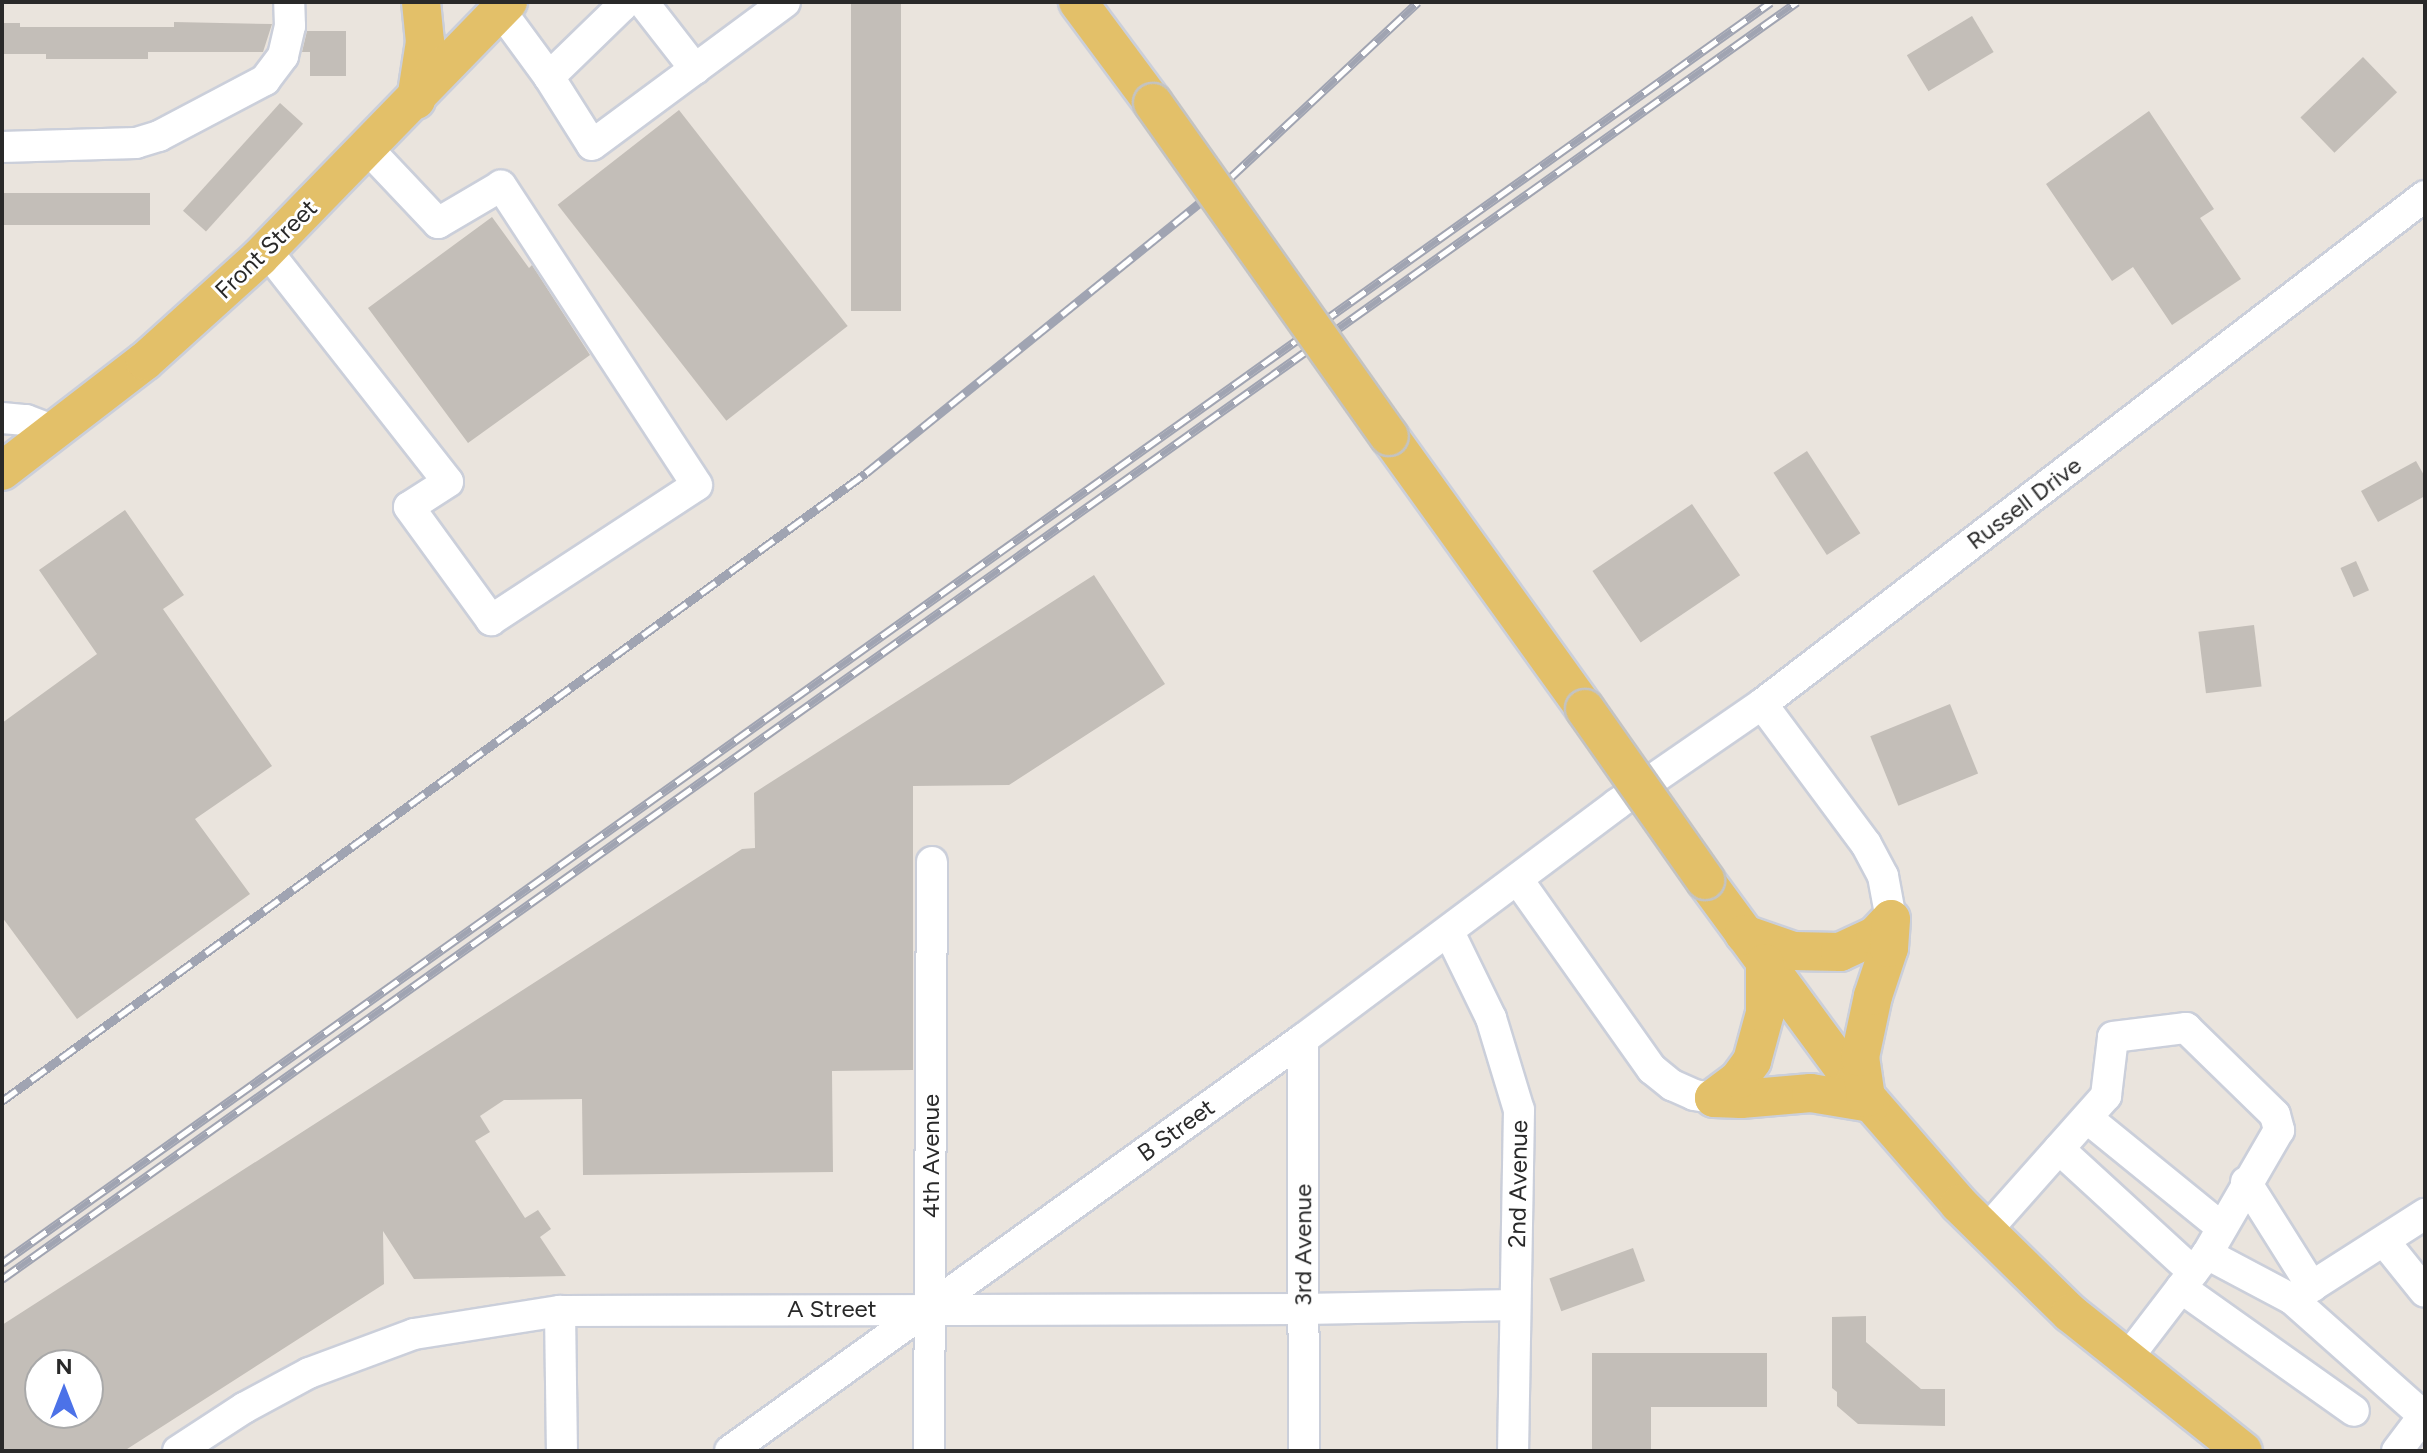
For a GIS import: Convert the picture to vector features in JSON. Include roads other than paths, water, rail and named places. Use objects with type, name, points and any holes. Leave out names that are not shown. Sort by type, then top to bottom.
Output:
[{"type":"main road","points":[[416,100],[425,42],[421,2]]},
{"type":"main road","points":[[1078,2],[1705,880],[1868,1100],[1986,1231],[2070,1313],[2243,1451]]},
{"type":"main road","name":"Front Street","points":[[2,471],[145,361],[267,251],[504,6]]},
{"type":"main road","points":[[1755,949],[1840,952],[1875,936],[1891,919]]},
{"type":"main road","points":[[1868,1100],[1860,1057],[1873,996],[1889,948],[1891,919]]},
{"type":"main road","points":[[1714,1098],[1739,1079],[1752,1061],[1765,1013],[1755,949]]},
{"type":"main road","points":[[1714,1098],[1811,1093],[1868,1100]]},
{"type":"street","points":[[2,147],[136,143],[159,136],[265,80],[283,56],[290,26],[289,2]]},
{"type":"street","points":[[504,6],[592,145],[785,2]]},
{"type":"street","points":[[549,77],[635,4],[695,69]]},
{"type":"street","points":[[267,251],[448,482],[409,507],[491,620],[697,485],[501,186],[438,223],[368,149]]},
{"type":"street","name":"Russell Drive","points":[[1617,804],[1762,704],[2425,196]]},
{"type":"street","points":[[2,418],[26,420],[55,431]]},
{"type":"street","points":[[1762,704],[1866,844],[1883,876],[1891,919]]},
{"type":"street","name":"B Street","points":[[730,1451],[1303,1039],[1617,804]]},
{"type":"street","name":"4th Avenue","points":[[929,1451],[932,862]]},
{"type":"street","points":[[1518,880],[1652,1069],[1672,1085],[1694,1095],[1714,1098]]},
{"type":"street","name":"2nd Avenue","points":[[1449,932],[1491,1018],[1519,1110],[1513,1451]]},
{"type":"street","points":[[1986,1231],[2106,1096],[2113,1037],[2186,1028],[2275,1115],[2279,1130],[2194,1271],[2126,1360]]},
{"type":"street","name":"3rd Avenue","points":[[1303,1039],[1304,1451]]},
{"type":"street","points":[[2087,1118],[2221,1227]]},
{"type":"street","points":[[2059,1149],[2354,1411]]},
{"type":"street","points":[[2246,1182],[2302,1293],[2415,1433]]},
{"type":"street","points":[[2194,1271],[2302,1293],[2425,1214]]},
{"type":"street","points":[[2384,1241],[2425,1292]]},
{"type":"street","name":"A Street","points":[[187,1447],[309,1373],[414,1334],[560,1311],[1303,1309],[1515,1305]]},
{"type":"street","points":[[560,1311],[562,1451]]},
{"type":"railway","points":[[2,1101],[866,473],[1231,177],[1418,2]]},
{"type":"railway","points":[[2,1263],[1771,2]]},
{"type":"railway","points":[[2,1279],[1797,2]]}]
